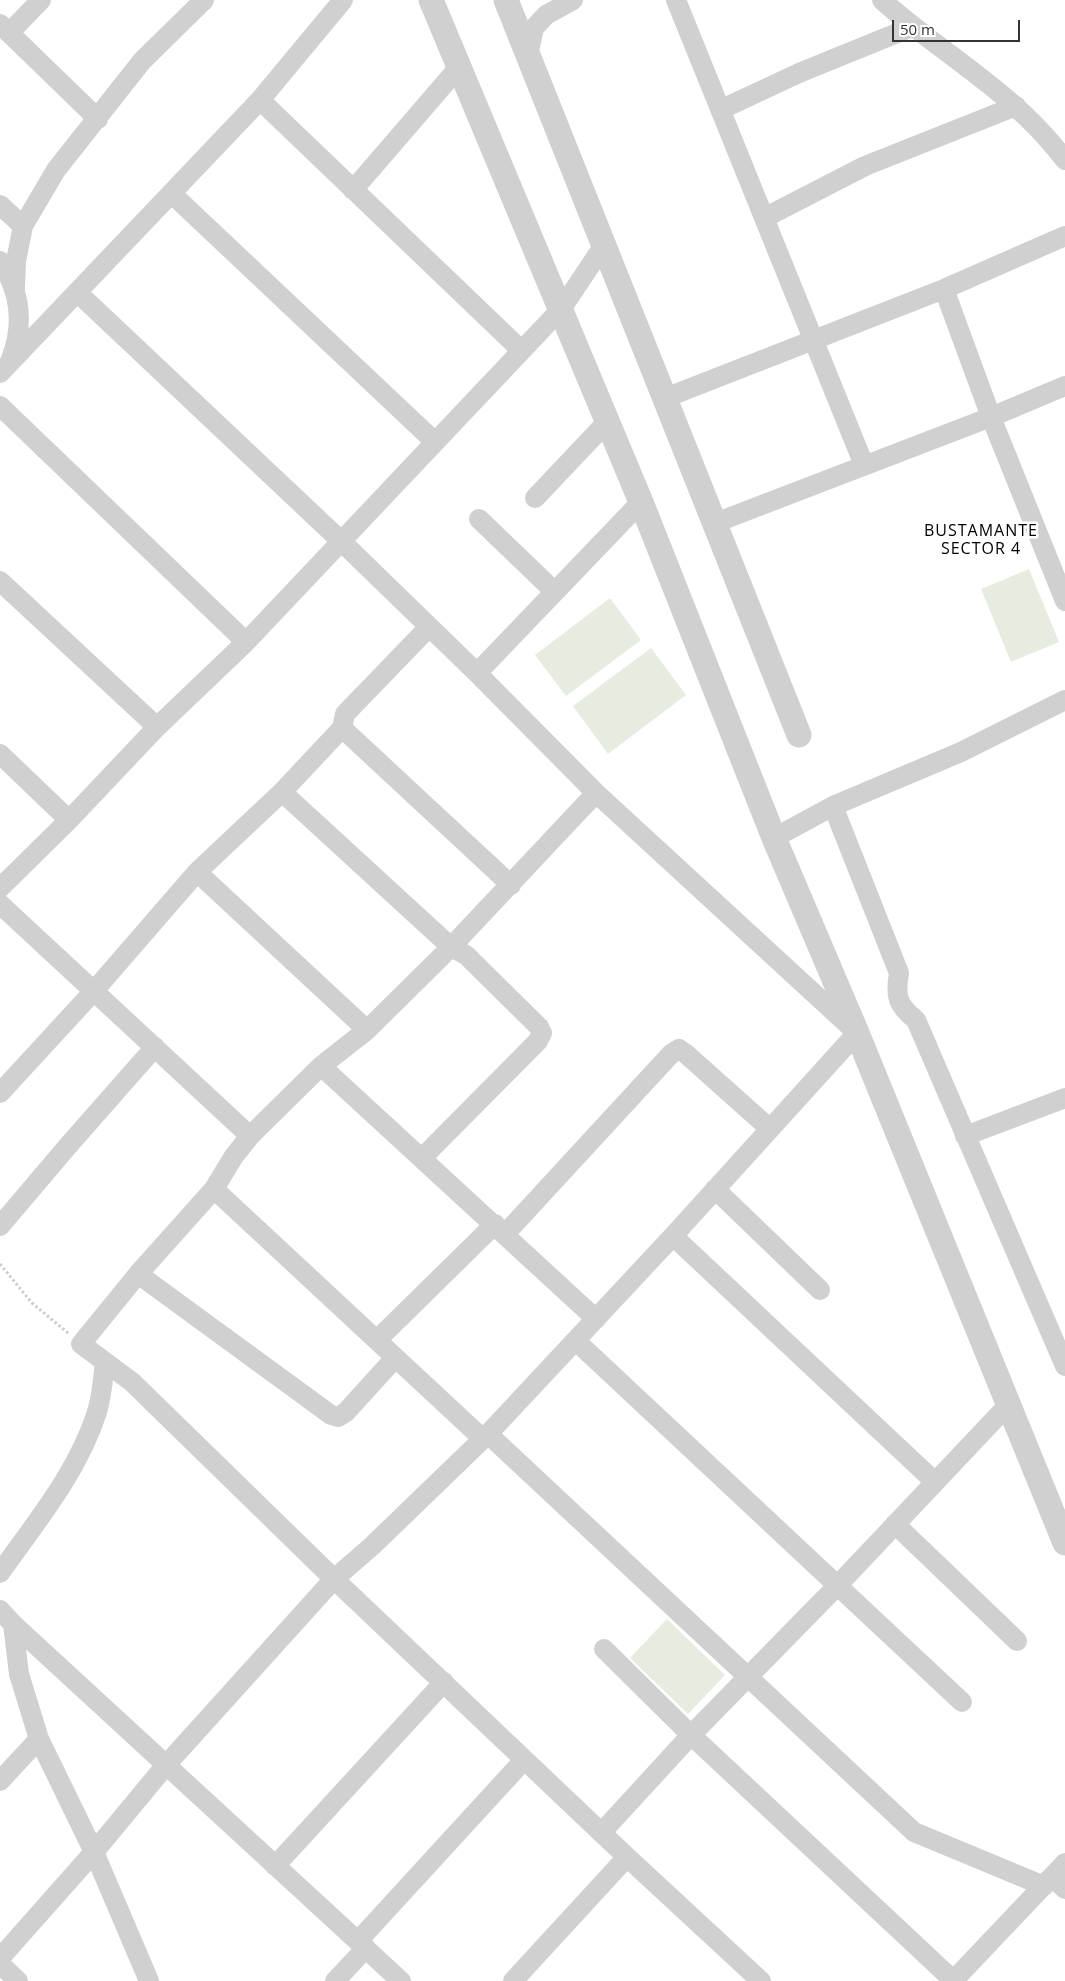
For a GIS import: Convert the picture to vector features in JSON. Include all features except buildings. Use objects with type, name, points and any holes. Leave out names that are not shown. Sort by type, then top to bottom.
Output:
[{"type":"street","points":[[40,0],[5,28],[98,119]]},
{"type":"street","points":[[4,368],[17,342],[19,316],[15,288],[16,261],[23,226],[56,170],[127,80],[142,62],[204,0]]},
{"type":"street","points":[[4,368],[260,100],[343,0]]},
{"type":"street","points":[[431,0],[562,308],[774,838],[857,1033],[1065,1543]]},
{"type":"street","points":[[506,0],[799,735]]},
{"type":"street","points":[[528,55],[534,28],[546,15],[573,0]]},
{"type":"street","points":[[676,0],[864,465]]},
{"type":"street","points":[[882,0],[912,27],[978,74],[1016,106],[1051,141],[1065,160]]},
{"type":"street","points":[[722,110],[800,73],[912,27]]},
{"type":"street","points":[[353,190],[459,67]]},
{"type":"street","points":[[260,100],[521,350]]},
{"type":"street","points":[[764,218],[865,166],[1016,106]]},
{"type":"street","points":[[171,193],[435,442]]},
{"type":"street","points":[[0,204],[23,226]]},
{"type":"street","points":[[665,398],[944,289],[1065,236]]},
{"type":"street","points":[[0,888],[69,820],[157,727],[246,642],[562,308],[604,245]]},
{"type":"street","points":[[0,261],[15,288]]},
{"type":"street","points":[[944,289],[992,417],[1057,558],[1065,601]]},
{"type":"street","points":[[77,292],[341,541],[477,673],[596,793],[857,1033]]},
{"type":"street","points":[[715,523],[992,417],[1065,386]]},
{"type":"street","points":[[0,406],[246,642]]},
{"type":"street","points":[[536,498],[607,422]]},
{"type":"street","points":[[477,673],[641,502]]},
{"type":"street","points":[[479,519],[554,591]]},
{"type":"street","points":[[0,581],[157,727]]},
{"type":"street","points":[[0,1094],[93,992],[197,872],[282,792],[342,728],[345,714],[429,627]]},
{"type":"street","points":[[774,838],[833,806],[961,752],[1065,700]]},
{"type":"street","points":[[342,728],[511,885]]},
{"type":"street","points":[[0,754],[69,820]]},
{"type":"street","points":[[282,792],[451,947],[466,955],[539,1027],[542,1033],[538,1041],[422,1158]]},
{"type":"street","points":[[596,793],[451,947],[367,1030],[322,1066],[250,1136],[234,1156],[214,1189],[138,1274],[81,1344],[132,1382],[334,1579],[524,1760],[761,1981]]},
{"type":"street","points":[[833,806],[899,973],[896,987],[898,1001],[904,1011],[916,1020],[1065,1366]]},
{"type":"street","points":[[197,872],[367,1030]]},
{"type":"street","points":[[0,904],[250,1136]]},
{"type":"street","points":[[0,1958],[94,1852],[166,1765],[334,1579],[372,1546],[486,1437],[857,1033]]},
{"type":"street","points":[[0,1226],[66,1147],[156,1048]]},
{"type":"street","points":[[377,1340],[500,1229],[671,1054],[679,1049],[769,1128]]},
{"type":"street","points":[[322,1066],[596,1319]]},
{"type":"street","points":[[965,1136],[1065,1098]]},
{"type":"street","points":[[214,1189],[395,1358],[486,1437],[914,1832],[1057,1879],[953,1981],[691,1735],[604,1649]]},
{"type":"street","points":[[715,1189],[820,1290]]},
{"type":"street","points":[[672,1236],[935,1482]]},
{"type":"street","points":[[138,1274],[331,1415],[338,1417],[346,1412],[395,1358]]},
{"type":"street","points":[[576,1341],[962,1702]]},
{"type":"street","points":[[0,1573],[66,1479],[83,1447],[97,1410],[105,1362]]},
{"type":"street","points":[[602,1832],[691,1735],[837,1586],[1009,1404]]},
{"type":"street","points":[[895,1524],[1017,1641]]},
{"type":"street","points":[[6,1617],[401,1981]]},
{"type":"street","points":[[6,1617],[19,1674],[40,1739],[94,1852],[148,1981]]},
{"type":"street","points":[[275,1866],[444,1682]]},
{"type":"street","points":[[0,1781],[40,1739]]},
{"type":"street","points":[[335,1981],[362,1944],[524,1760]]},
{"type":"street","points":[[512,1981],[627,1857]]},
{"type":"street","points":[[0,1964],[18,1981]]},
{"type":"path","points":[[0,1264],[32,1303],[81,1344]]},
{"type":"shaded area","points":[[1029,569],[1059,642],[1011,662],[981,589]]},
{"type":"shaded area","points":[[610,598],[641,640],[566,696],[535,655]]},
{"type":"shaded area","points":[[651,648],[686,695],[608,754],[573,706]]},
{"type":"shaded area","points":[[667,1619],[725,1675],[688,1714],[630,1658]]},
{"type":"district","name":"BUSTAMANTE SECTOR 4","points":[[981,540]]}]
